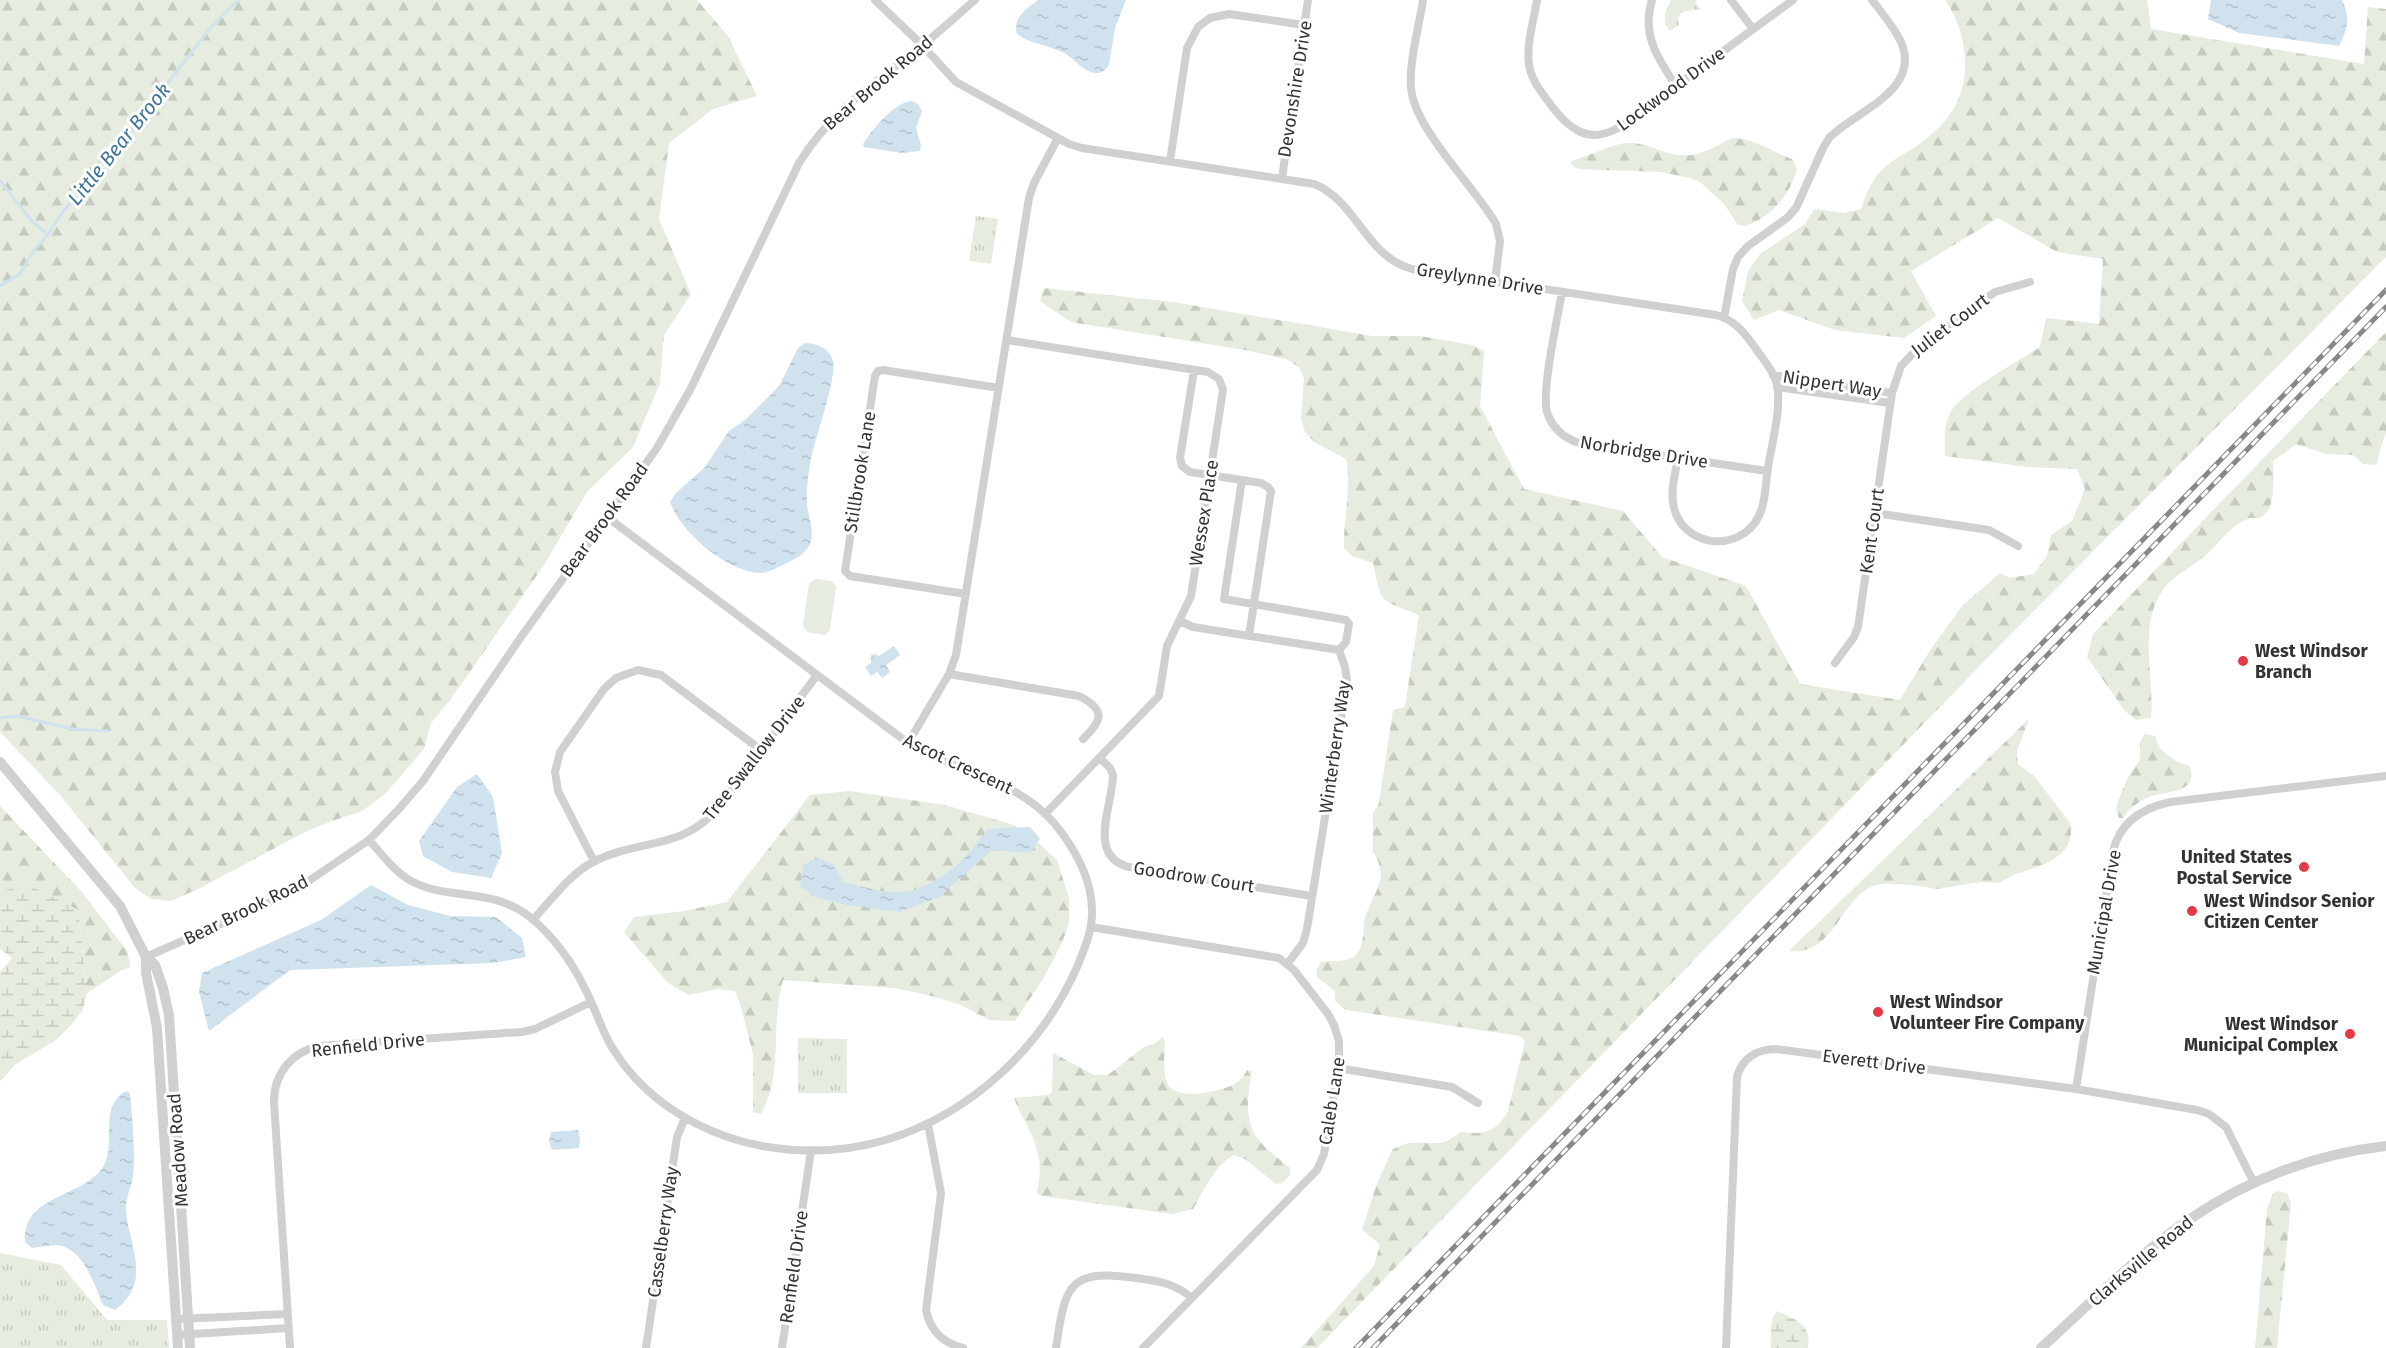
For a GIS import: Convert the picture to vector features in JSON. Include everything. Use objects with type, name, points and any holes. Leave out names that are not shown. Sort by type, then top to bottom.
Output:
[{"type":"street","name":"Greylynne Drive","points":[[875,0],[922,45],[956,82],[1058,138],[1082,147],[1310,182],[1329,192],[1342,203],[1375,247],[1395,263],[1412,269],[1724,318],[1742,329],[1773,375],[1777,387],[1778,402],[1761,510],[1755,523],[1737,538],[1715,542],[1693,534],[1677,517],[1673,494],[1678,458]]},
{"type":"street","name":"Bear Brook Road","points":[[146,957],[286,895],[369,840],[398,810],[423,781],[521,637],[657,448],[690,390],[799,163],[812,142],[840,110],[975,0]]},
{"type":"street","name":"Devonshire Drive","points":[[1282,178],[1308,0]]},
{"type":"street","points":[[1423,0],[1411,78],[1413,100],[1424,123],[1497,226],[1500,241],[1495,282]]},
{"type":"street","name":"Lockwood Drive","points":[[1537,0],[1529,50],[1530,70],[1537,85],[1559,116],[1573,129],[1592,135],[1611,132],[1793,0]]},
{"type":"street","points":[[1652,0],[1648,17],[1650,40],[1656,56],[1676,86]]},
{"type":"street","points":[[1731,0],[1753,29]]},
{"type":"street","points":[[1724,318],[1733,269],[1740,254],[1796,207],[1822,148],[1832,135],[1888,93],[1900,78],[1904,59],[1902,44],[1872,0]]},
{"type":"street","points":[[1170,161],[1187,48],[1198,27],[1210,18],[1229,14],[1304,25]]},
{"type":"street","points":[[908,743],[949,674],[956,655],[1030,193],[1058,138]]},
{"type":"street","name":"Juliet Court","points":[[1892,393],[1901,366],[1918,348],[1995,292],[2030,282]]},
{"type":"street","name":"Norbridge Drive","points":[[1562,292],[1545,396],[1547,412],[1554,426],[1565,436],[1579,443],[1767,471]]},
{"type":"street","name":"Wessex Place","points":[[1007,340],[1194,370],[1215,375],[1221,381],[1223,390],[1191,596],[1167,646],[1158,698],[1045,814]]},
{"type":"street","name":"Stillbrook Lane","points":[[966,594],[850,576],[845,571],[875,376],[877,372],[883,370],[999,388]]},
{"type":"street","points":[[1194,370],[1180,463],[1188,471],[1264,484],[1271,493],[1249,636]]},
{"type":"street","name":"Nippert Way","points":[[1773,375],[1892,393]]},
{"type":"street","name":"Nippert Way","points":[[1777,387],[1890,403]]},
{"type":"street","name":"Kent Court","points":[[1835,663],[1857,630],[1892,393]]},
{"type":"street","points":[[1180,621],[1192,627],[1339,650],[1346,640],[1349,624],[1347,620],[1226,601],[1223,597],[1242,480]]},
{"type":"street","points":[[1875,513],[1991,530],[2018,546]]},
{"type":"street","name":"Ascot Crescent","points":[[369,840],[400,873],[414,883],[494,899],[513,906],[533,920],[567,959],[591,1002],[609,1042],[625,1065],[651,1094],[685,1118],[713,1132],[747,1143],[781,1149],[811,1150],[870,1144],[928,1124],[977,1093],[1009,1066],[1053,1013],[1071,980],[1091,927],[1091,895],[1086,878],[1064,836],[1045,814],[1003,784],[931,756],[908,743],[607,517]]},
{"type":"street","name":"Winterberry Way","points":[[1288,963],[1304,939],[1312,896],[1347,680],[1339,650]]},
{"type":"street","points":[[594,861],[558,791],[555,771],[562,749],[604,689],[616,678],[638,670],[661,675],[761,750]]},
{"type":"street","points":[[949,674],[1079,696],[1096,708],[1100,716],[1097,725],[1083,740]]},
{"type":"street","name":"Tree Swallow Drive","points":[[533,920],[572,877],[594,861],[672,840],[695,829],[718,808],[817,675]]},
{"type":"street","name":"Goodrow Court","points":[[1100,758],[1110,768],[1113,775],[1104,838],[1108,853],[1117,862],[1129,867],[1312,896]]},
{"type":"street","name":"Meadow Road","points":[[0,762],[120,906],[146,957],[155,965],[163,988],[169,1015],[190,1348]]},
{"type":"street","name":"Municipal Drive","points":[[2076,1089],[2113,850],[2120,833],[2131,820],[2151,807],[2170,802],[2386,776]]},
{"type":"street","points":[[1091,927],[1270,955],[1288,963]]},
{"type":"street","name":"Meadow Road","points":[[146,957],[146,972],[157,1028],[178,1348]]},
{"type":"street","name":"Caleb Lane","points":[[1143,1348],[1318,1168],[1324,1154],[1340,1045],[1334,1025],[1288,963]]},
{"type":"street","name":"Renfield Drive","points":[[290,1348],[274,1097],[280,1075],[291,1060],[302,1052],[320,1046],[525,1032],[591,1002]]},
{"type":"street","name":"Everett Drive","points":[[1726,1348],[1737,1077],[1741,1067],[1752,1055],[1762,1050],[1776,1049],[2076,1089],[2189,1108],[2209,1114],[2226,1127],[2254,1183]]},
{"type":"street","points":[[1338,1068],[1452,1087],[1478,1103]]},
{"type":"street","name":"Casselberry Way","points":[[646,1348],[677,1136],[685,1118]]},
{"type":"street","points":[[928,1124],[941,1192],[926,1302],[927,1314],[937,1334],[949,1343],[963,1348]]},
{"type":"street","name":"Clarksville Road","points":[[2041,1348],[2160,1241],[2213,1204],[2254,1183],[2310,1161],[2386,1146]]},
{"type":"street","name":"Renfield Drive","points":[[783,1348],[811,1150]]},
{"type":"street","points":[[1056,1348],[1064,1300],[1076,1285],[1089,1277],[1108,1274],[1164,1282],[1178,1287],[1192,1298]]},
{"type":"street","points":[[177,1319],[288,1314]]},
{"type":"street","points":[[177,1335],[288,1328]]},
{"type":"green space","points":[[0,0],[697,0],[728,36],[757,96],[713,109],[669,143],[659,219],[691,294],[664,335],[660,383],[633,447],[587,492],[544,565],[451,699],[431,723],[424,749],[385,794],[362,811],[305,832],[171,901],[151,899],[135,888],[60,795],[0,732]]},
{"type":"green space","points":[[1671,0],[1697,0],[1695,2],[1700,9],[1681,13],[1678,20],[1679,25],[1670,31],[1665,24],[1665,14]]},
{"type":"green space","points":[[1945,0],[2147,0],[2151,29],[2364,64],[2368,7],[2386,9],[2386,257],[2002,643],[1317,1348],[1301,1348],[1374,1266],[1380,1244],[1362,1230],[1376,1186],[1392,1150],[1410,1143],[1447,1141],[1460,1132],[1488,1131],[1499,1124],[1508,1111],[1525,1041],[1520,1036],[1346,1010],[1335,1001],[1335,991],[1317,977],[1317,969],[1321,962],[1345,960],[1354,957],[1359,951],[1365,918],[1379,884],[1380,868],[1373,852],[1373,813],[1379,803],[1393,710],[1405,707],[1419,615],[1385,599],[1378,587],[1373,563],[1352,556],[1344,548],[1348,492],[1346,459],[1314,442],[1305,432],[1301,419],[1304,379],[1299,367],[1286,359],[1245,350],[1071,322],[1040,301],[1044,288],[1173,302],[1372,336],[1420,336],[1472,345],[1484,351],[1480,406],[1524,489],[1623,511],[1662,557],[1746,586],[1800,684],[1900,700],[1931,649],[1963,605],[2000,573],[2010,578],[2034,574],[2047,556],[2051,535],[2072,521],[2085,489],[2077,469],[2028,467],[1945,456],[1945,432],[1949,415],[1958,402],[1980,385],[2040,347],[2046,318],[2099,324],[2103,259],[2057,252],[1998,218],[1911,271],[1936,316],[1904,338],[1835,330],[1779,310],[1754,320],[1742,301],[1748,271],[1760,254],[1805,224],[1814,209],[1844,213],[1861,209],[1871,185],[1880,172],[1935,132],[1950,115],[1963,85],[1965,61],[1960,29]]},
{"type":"green space","points":[[1732,138],[1756,143],[1792,159],[1797,168],[1790,187],[1772,211],[1746,226],[1738,225],[1724,204],[1700,182],[1691,178],[1660,172],[1578,169],[1571,164],[1572,161],[1625,143],[1639,144],[1673,154],[1694,155]]},
{"type":"green space","points":[[976,216],[998,219],[991,264],[969,261]]},
{"type":"green space","points":[[2386,332],[2386,433],[2377,465],[2363,464],[2353,455],[2326,454],[2296,444],[2273,461],[2272,497],[2267,511],[2260,518],[2248,518],[2231,529],[2203,557],[2169,583],[2156,602],[2149,634],[2151,718],[2136,720],[2125,711],[2087,657],[2093,634]]},
{"type":"green space","points":[[815,579],[832,581],[836,587],[830,630],[824,635],[807,632],[803,626],[809,583]]},
{"type":"green space","points":[[2029,719],[2017,751],[2018,764],[2035,777],[2070,823],[2071,835],[2062,853],[2044,864],[2013,875],[1999,883],[1982,882],[1937,889],[1891,884],[1868,888],[1857,897],[1818,944],[1805,950],[1789,951]]},
{"type":"green space","points":[[2145,734],[2155,736],[2160,749],[2176,761],[2189,766],[2190,781],[2180,789],[2145,799],[2131,808],[2123,818],[2119,818],[2116,810],[2118,801],[2128,777],[2140,760],[2140,742]]},
{"type":"green space","points":[[850,791],[945,805],[1014,825],[1031,836],[1057,860],[1069,898],[1069,923],[1062,943],[1043,979],[1015,1021],[989,1020],[961,1005],[895,988],[783,980],[777,1013],[772,1082],[761,1114],[753,1112],[753,1054],[735,991],[718,989],[689,995],[668,983],[624,932],[634,917],[684,911],[727,902],[810,795]]},
{"type":"green space","points":[[0,806],[82,892],[127,951],[129,968],[122,970],[87,993],[78,910],[29,885],[0,891]]},
{"type":"green space","points":[[29,885],[78,910],[87,993],[83,1010],[71,1025],[56,1040],[16,1064],[0,1081],[0,972],[12,958],[0,949],[0,891]]},
{"type":"green space","points":[[1163,1037],[1166,1079],[1171,1088],[1177,1092],[1193,1094],[1229,1087],[1237,1083],[1247,1070],[1252,1071],[1248,1115],[1253,1132],[1269,1151],[1290,1168],[1290,1175],[1282,1183],[1276,1184],[1245,1159],[1234,1155],[1216,1171],[1193,1209],[1172,1214],[1042,1196],[1037,1193],[1040,1169],[1037,1150],[1014,1098],[1048,1095],[1052,1092],[1053,1053],[1094,1075],[1108,1075],[1144,1047],[1154,1044]]},
{"type":"green space","points":[[798,1038],[847,1039],[847,1093],[798,1093]]},
{"type":"green space","points":[[2277,1191],[2287,1193],[2291,1203],[2277,1348],[2255,1348],[2267,1209],[2273,1193]]},
{"type":"green space","points":[[0,1253],[61,1265],[107,1320],[167,1320],[169,1348],[0,1348]]},
{"type":"green space","points":[[1777,1311],[1796,1320],[1805,1328],[1809,1340],[1807,1348],[1771,1348],[1772,1323]]},
{"type":"water","points":[[1038,0],[1126,0],[1115,28],[1109,65],[1106,69],[1094,73],[1066,54],[1017,34],[1018,18]]},
{"type":"water","points":[[2211,0],[2342,0],[2347,18],[2346,29],[2339,46],[2239,33],[2208,19]]},
{"type":"water","points":[[912,101],[918,104],[922,111],[916,128],[921,145],[920,151],[901,153],[864,147],[863,144],[872,131],[891,111]]},
{"type":"water","points":[[805,343],[814,344],[826,350],[833,361],[829,395],[812,453],[809,473],[807,499],[812,529],[810,544],[796,558],[770,571],[760,573],[747,571],[719,558],[694,538],[670,502],[676,493],[705,467],[729,431],[746,419],[779,386],[798,348]]},
{"type":"water","points":[[894,646],[900,655],[886,665],[890,672],[882,678],[877,672],[871,676],[865,667],[871,663],[871,655],[879,656]]},
{"type":"water","points":[[477,774],[493,797],[502,853],[491,878],[452,872],[423,856],[419,841],[457,787]]},
{"type":"water","points":[[1030,827],[1040,839],[1030,853],[992,850],[939,897],[900,912],[846,905],[815,897],[800,886],[803,865],[818,858],[834,865],[843,882],[889,892],[904,892],[933,882],[946,874],[958,864],[988,829]]},
{"type":"water","points":[[371,885],[408,905],[450,916],[496,917],[522,938],[526,957],[493,963],[290,970],[209,1031],[199,992],[202,973],[321,920]]},
{"type":"water","points":[[126,1091],[130,1093],[134,1157],[126,1212],[136,1260],[136,1276],[129,1295],[115,1310],[103,1305],[89,1272],[72,1251],[58,1245],[32,1248],[25,1242],[26,1227],[41,1207],[90,1180],[100,1171],[106,1162],[112,1107],[117,1098]]},
{"type":"water","points":[[578,1130],[579,1148],[552,1150],[549,1141],[551,1132]]},
{"type":"waterway","name":"Little Bear Brook","points":[[0,286],[20,274],[34,250],[87,183],[100,161],[127,136],[211,27],[238,0]]},
{"type":"waterway","points":[[0,181],[31,220],[48,235]]},
{"type":"waterway","points":[[0,718],[17,716],[73,729],[108,731]]},
{"type":"railway","points":[[1356,1348],[2386,290]]},
{"type":"railway","points":[[1373,1348],[2386,307]]},
{"type":"place","name":"West Windsor Branch","points":[[2243,661]]},
{"type":"place","name":"United States Postal Service","points":[[2304,867]]},
{"type":"place","name":"West Windsor Senior Citizen Center","points":[[2192,911]]},
{"type":"place","name":"West Windsor Volunteer Fire Company","points":[[1878,1012]]},
{"type":"place","name":"West Windsor Municipal Complex","points":[[2350,1034]]}]
